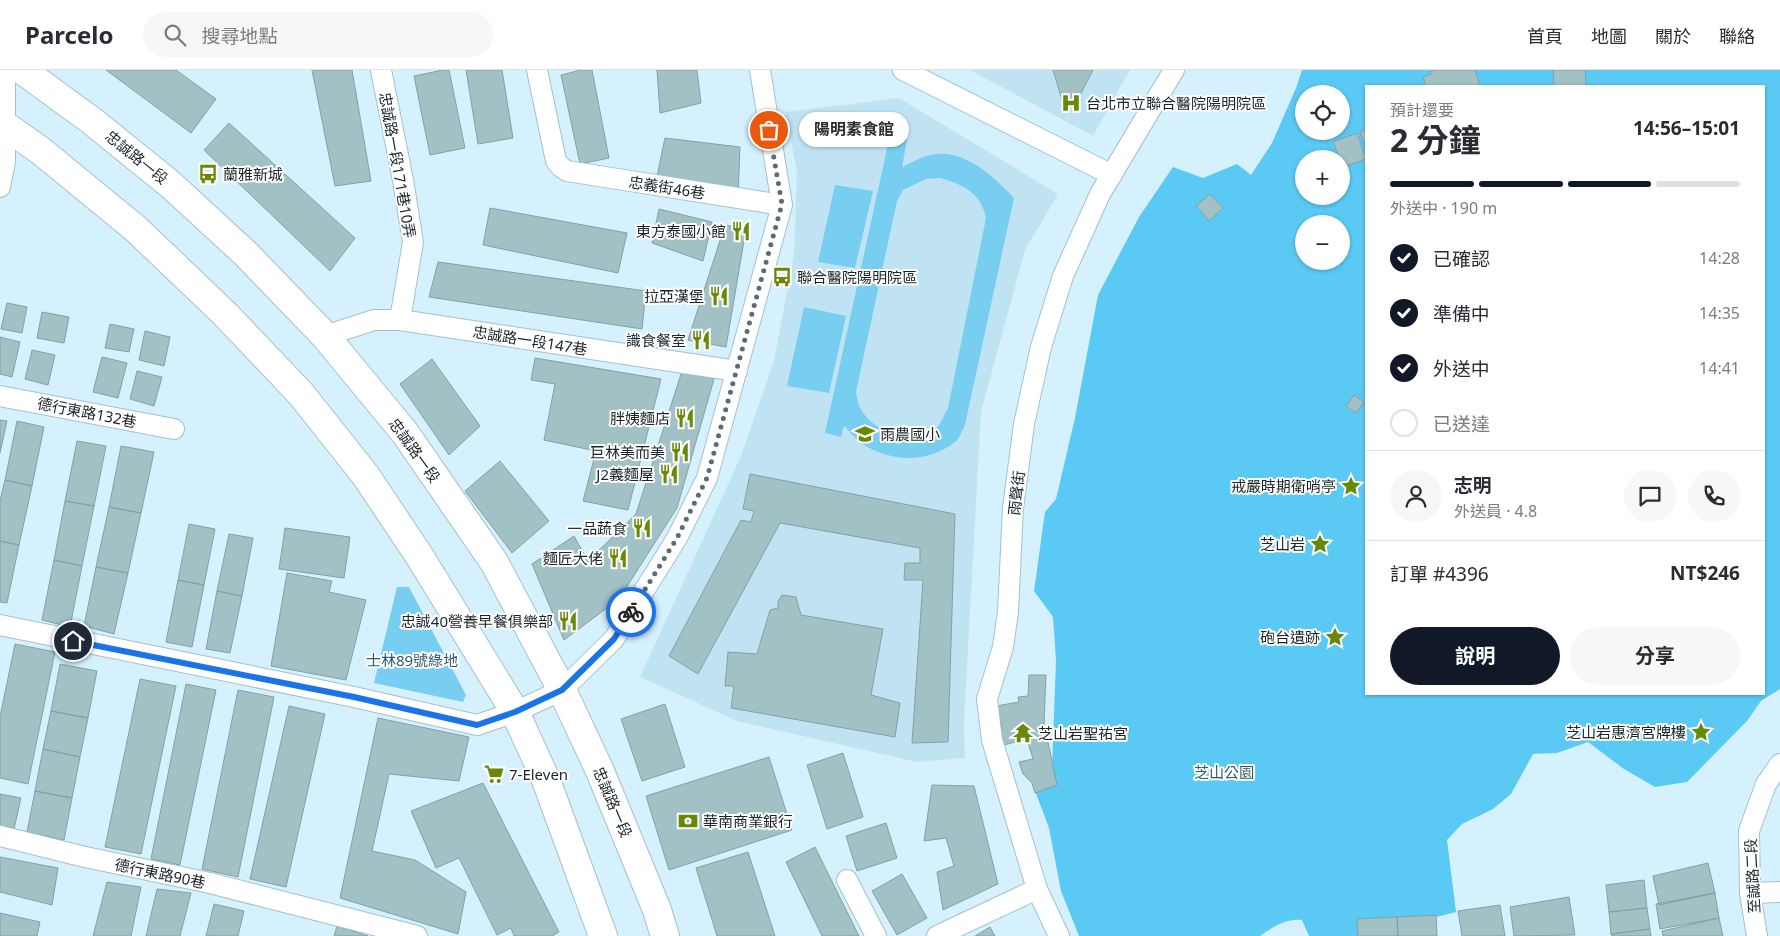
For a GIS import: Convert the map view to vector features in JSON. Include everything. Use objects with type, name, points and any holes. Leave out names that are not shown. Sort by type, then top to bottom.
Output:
[{"type":"street","points":[[0,187],[5,162],[3,123],[5,70]]},
{"type":"street","name":"忠誠路一段","points":[[22,70],[92,121],[171,185],[246,254],[325,336],[405,433],[494,562],[562,690],[600,771],[657,910],[665,936]]},
{"type":"street","name":"忠誠路一段171巷10弄","points":[[381,70],[403,180],[413,242],[400,320]]},
{"type":"street","name":"忠義街46巷","points":[[537,70],[556,161],[567,171],[782,204]]},
{"type":"street","points":[[903,70],[1112,175]]},
{"type":"street","name":"雨聲街","points":[[1059,936],[1037,889],[992,740],[987,700],[1003,647],[1008,612],[1013,508],[1024,424],[1041,347],[1063,276],[1100,194],[1174,70]]},
{"type":"street","points":[[0,625],[354,697],[477,725],[515,712],[562,690],[614,639],[677,538],[707,478],[737,371],[755,296],[782,204],[764,71]]},
{"type":"street","points":[[3,123],[41,151],[136,230],[226,315],[301,394],[366,476],[420,557],[515,712],[546,780],[604,936]]},
{"type":"street","name":"忠誠路一段147巷","points":[[325,336],[374,320],[400,320],[737,371]]},
{"type":"street","name":"德行東路132巷","points":[[0,396],[174,429]]},
{"type":"street","name":"至誠路二段","points":[[1757,936],[1750,893],[1749,831],[1766,784],[1780,764]]},
{"type":"street","name":"德行東路90巷","points":[[0,836],[85,857],[210,884],[417,936]]},
{"type":"street","points":[[847,880],[876,936]]},
{"type":"street","points":[[937,936],[1037,889]]},
{"type":"street","points":[[1750,893],[1780,892]]},
{"type":"shaded area","name":"台北市立聯合醫院陽明院區","points":[[970,70],[1130,70],[1093,136]]},
{"type":"shaded area","name":"雨農國小","points":[[899,98],[1058,194],[1025,250],[981,412],[964,722],[965,758],[917,762],[737,721],[640,677],[741,456],[774,361],[794,254],[797,171],[785,112]]},
{"type":"green space","name":"芝山公園","points":[[1302,70],[1780,70],[1780,689],[1761,701],[1747,721],[1687,782],[1655,787],[1624,769],[1588,742],[1557,753],[1533,754],[1511,794],[1493,809],[1462,824],[1447,840],[1456,912],[1362,936],[1309,936],[1302,920],[1291,920],[1270,929],[1260,936],[1079,936],[1061,891],[1049,828],[1032,783],[1052,768],[1056,661],[1053,617],[1034,591],[1045,512],[1056,499],[1075,418],[1098,295],[1139,217],[1173,167],[1203,178],[1237,164],[1251,175],[1272,143],[1295,90],[1295,140],[1350,140],[1350,85],[1297,85]]},
{"type":"green space","points":[[890,135],[907,140],[902,167],[923,157],[937,154],[962,158],[974,164],[985,171],[1014,198],[965,425],[960,436],[955,442],[933,454],[908,458],[884,454],[872,449],[861,443],[844,426],[841,437],[825,433]],"holes":[[[940,178],[970,191],[980,202],[986,218],[948,408],[939,425],[931,432],[911,438],[889,433],[871,421],[861,409],[856,392],[897,201],[903,190],[926,179]]]},
{"type":"green space","points":[[835,185],[873,191],[855,268],[818,262]]},
{"type":"green space","points":[[804,307],[846,316],[829,393],[787,386]]},
{"type":"green space","name":"士林89號綠地","points":[[397,587],[409,587],[466,695],[463,702],[374,683]]},
{"type":"building","points":[[106,70],[176,70],[216,99],[191,133]]},
{"type":"building","points":[[312,70],[352,70],[371,181],[335,186]]},
{"type":"building","points":[[449,70],[465,148],[430,155],[414,76]]},
{"type":"building","points":[[466,70],[502,70],[513,138],[478,144]]},
{"type":"building","points":[[581,70],[592,70],[609,158],[580,164],[561,75]]},
{"type":"building","points":[[657,70],[697,70],[701,103],[660,113]]},
{"type":"building","points":[[1053,70],[1093,70],[1075,105],[1062,100]]},
{"type":"building","points":[[1435,70],[1475,70],[1480,85],[1426,85],[1423,77],[1431,74],[1430,72]]},
{"type":"building","points":[[1553,70],[1585,70],[1586,85],[1554,85]]},
{"type":"building","points":[[229,123],[355,238],[330,271],[204,150]]},
{"type":"building","points":[[1365,130],[1365,146],[1360,132]]},
{"type":"building","points":[[1357,133],[1365,159],[1350,165],[1350,150],[1336,150],[1333,142],[1350,140],[1350,136]]},
{"type":"building","points":[[665,138],[740,147],[738,196],[656,181]]},
{"type":"building","points":[[1210,194],[1223,208],[1209,221],[1196,206]]},
{"type":"building","points":[[490,208],[627,233],[618,273],[483,245]]},
{"type":"building","points":[[659,209],[712,222],[703,261],[652,243]]},
{"type":"building","points":[[725,225],[746,229],[726,347],[688,340]]},
{"type":"building","points":[[438,262],[646,291],[642,329],[429,297]]},
{"type":"building","points":[[7,303],[27,307],[22,333],[1,329]]},
{"type":"building","points":[[42,312],[69,317],[64,343],[37,338]]},
{"type":"building","points":[[110,324],[134,329],[129,352],[105,348]]},
{"type":"building","points":[[145,331],[170,337],[164,366],[139,360]]},
{"type":"building","points":[[0,337],[20,342],[12,377],[0,374]]},
{"type":"building","points":[[32,350],[55,355],[48,385],[25,379]]},
{"type":"building","points":[[102,357],[127,363],[118,398],[93,392]]},
{"type":"building","points":[[535,358],[661,379],[628,510],[583,501],[596,451],[544,440],[555,384],[531,380]]},
{"type":"building","points":[[432,359],[480,426],[449,455],[400,384]]},
{"type":"building","points":[[683,368],[714,379],[677,508],[619,599],[564,640],[532,564],[574,536],[588,561],[636,514]]},
{"type":"building","points":[[137,371],[162,377],[154,406],[130,399]]},
{"type":"building","points":[[1354,395],[1364,402],[1356,413],[1346,406]]},
{"type":"building","points":[[0,420],[7,421],[0,453]]},
{"type":"building","points":[[17,421],[44,427],[32,486],[5,480]]},
{"type":"building","points":[[77,441],[106,446],[94,506],[65,501]]},
{"type":"building","points":[[121,446],[154,452],[141,513],[109,507]]},
{"type":"building","points":[[500,461],[549,521],[512,553],[465,491]]},
{"type":"building","points":[[750,474],[955,514],[948,742],[912,743],[923,580],[904,580],[905,563],[920,563],[920,548],[780,523],[698,674],[669,656],[741,520],[751,522],[754,511],[743,509]]},
{"type":"building","points":[[5,480],[32,486],[19,545],[0,541],[0,501]]},
{"type":"building","points":[[65,501],[94,506],[82,566],[54,560]]},
{"type":"building","points":[[109,507],[141,513],[128,573],[96,567]]},
{"type":"building","points":[[189,524],[215,529],[204,585],[178,580]]},
{"type":"building","points":[[285,528],[350,537],[344,578],[279,569]]},
{"type":"building","points":[[229,534],[253,538],[242,596],[217,591]]},
{"type":"building","points":[[0,541],[19,545],[7,603],[0,602]]},
{"type":"building","points":[[54,560],[82,566],[70,627],[42,620]]},
{"type":"building","points":[[96,567],[128,573],[114,634],[84,626]]},
{"type":"building","points":[[287,573],[332,581],[329,592],[366,600],[346,680],[271,666]]},
{"type":"building","points":[[178,580],[204,585],[192,647],[166,642]]},
{"type":"building","points":[[217,591],[242,596],[230,653],[206,649]]},
{"type":"building","points":[[782,595],[796,597],[801,615],[883,629],[871,695],[900,703],[895,737],[731,708],[734,686],[725,686],[728,652],[757,654],[770,610],[778,608],[778,601]]},
{"type":"building","points":[[15,644],[55,652],[28,784],[0,778],[0,717]]},
{"type":"building","points":[[60,664],[97,671],[88,718],[51,711]]},
{"type":"building","name":"芝山岩聖祐宮","points":[[1029,675],[1046,675],[1044,723],[1057,785],[1035,793],[1032,783],[1023,774],[1019,762],[1033,759],[1027,739],[1004,745],[999,728],[1002,727],[996,706],[1019,702],[1018,697],[1028,696]]},
{"type":"building","points":[[140,679],[176,686],[141,854],[105,847]]},
{"type":"building","points":[[186,684],[216,690],[180,865],[151,859]]},
{"type":"building","points":[[238,690],[274,697],[238,877],[202,869]]},
{"type":"building","points":[[665,704],[685,767],[642,781],[621,719]]},
{"type":"building","points":[[289,706],[325,714],[286,887],[250,879]]},
{"type":"building","points":[[51,711],[88,718],[80,757],[43,749]]},
{"type":"building","points":[[378,718],[469,737],[459,781],[389,774],[372,851],[415,860],[466,892],[458,934],[340,898]]},
{"type":"building","points":[[43,749],[80,757],[72,798],[35,791]]},
{"type":"building","points":[[843,753],[863,817],[827,829],[807,765]]},
{"type":"building","points":[[769,757],[792,830],[669,870],[646,796]]},
{"type":"building","points":[[483,783],[559,932],[552,936],[514,936],[511,928],[497,935],[459,858],[436,868],[411,811]]},
{"type":"building","points":[[932,785],[974,786],[998,884],[943,910],[937,872],[954,866],[946,838],[924,841]]},
{"type":"building","points":[[35,791],[72,798],[64,840],[27,832]]},
{"type":"building","points":[[0,794],[21,798],[14,829],[0,827]]},
{"type":"building","points":[[886,823],[897,858],[857,871],[846,836]]},
{"type":"building","points":[[815,847],[859,936],[822,936],[786,862]]},
{"type":"building","points":[[748,852],[775,936],[717,936],[696,868]]},
{"type":"building","points":[[0,857],[58,868],[52,905],[0,892]]},
{"type":"building","points":[[1708,863],[1715,893],[1659,905],[1653,876]]},
{"type":"building","points":[[902,874],[927,918],[897,935],[872,891]]},
{"type":"building","points":[[1644,880],[1647,908],[1609,912],[1606,885]]},
{"type":"building","points":[[107,882],[141,887],[131,936],[93,936]]},
{"type":"building","points":[[157,889],[191,893],[180,936],[146,936]]},
{"type":"building","points":[[1715,893],[1719,918],[1660,929],[1656,904]]},
{"type":"building","points":[[1569,897],[1575,935],[1514,936],[1510,907]]},
{"type":"building","points":[[214,904],[244,911],[238,936],[206,936]]},
{"type":"building","points":[[1500,905],[1505,936],[1462,936],[1458,911]]},
{"type":"building","points":[[1647,908],[1650,929],[1611,934],[1609,912]]},
{"type":"building","points":[[0,913],[40,922],[37,936],[0,936]]},
{"type":"building","points":[[1436,915],[1437,936],[1398,936],[1397,917]]},
{"type":"building","points":[[1397,917],[1398,936],[1358,936],[1357,919]]},
{"type":"building","points":[[1719,918],[1723,936],[1663,936],[1662,931]]},
{"type":"building","points":[[337,926],[368,936],[334,936]]},
{"type":"building","points":[[990,927],[995,936],[975,936]]},
{"type":"building","points":[[1650,929],[1651,936],[1612,936],[1611,934]]},
{"type":"way so far","points":[[631,612],[677,538],[707,478],[737,371],[755,296],[782,204],[769,130]]},
{"type":"place","name":"台北市立聯合醫院陽明院區","points":[[1071,103]]},
{"type":"place","name":"陽明素食館","points":[[769,130]]},
{"type":"place","name":"蘭雅新城","points":[[208,174]]},
{"type":"place","name":"東方泰國小館","points":[[741,231]]},
{"type":"place","name":"聯合醫院陽明院區","points":[[782,277]]},
{"type":"place","name":"拉亞漢堡","points":[[719,296]]},
{"type":"place","name":"識食餐室","points":[[701,340]]},
{"type":"place","name":"胖姨麵店","points":[[685,418]]},
{"type":"place","name":"雨農國小","points":[[865,434]]},
{"type":"place","name":"巨林美而美","points":[[680,452]]},
{"type":"place","name":"J2義麵屋","points":[[669,474]]},
{"type":"place","name":"戒嚴時期衛哨亭","points":[[1351,486]]},
{"type":"place","name":"一品蔬食","points":[[642,528]]},
{"type":"place","name":"芝山岩","points":[[1320,544]]},
{"type":"place","name":"麵匠大佬","points":[[618,558]]},
{"type":"place","name":"忠誠40營養早餐俱樂部","points":[[568,621]]},
{"type":"place","name":"砲台遺跡","points":[[1335,637]]},
{"type":"place","name":"芝山岩惠濟宮牌樓","points":[[1701,732]]},
{"type":"place","name":"芝山岩聖祐宮","points":[[1023,733]]},
{"type":"place","name":"7-Eleven","points":[[494,774]]},
{"type":"place","name":"華南商業銀行","points":[[688,821]]},
{"type":"route","points":[[73,641],[354,697],[477,725],[515,712],[562,690],[614,639],[631,612]]}]
